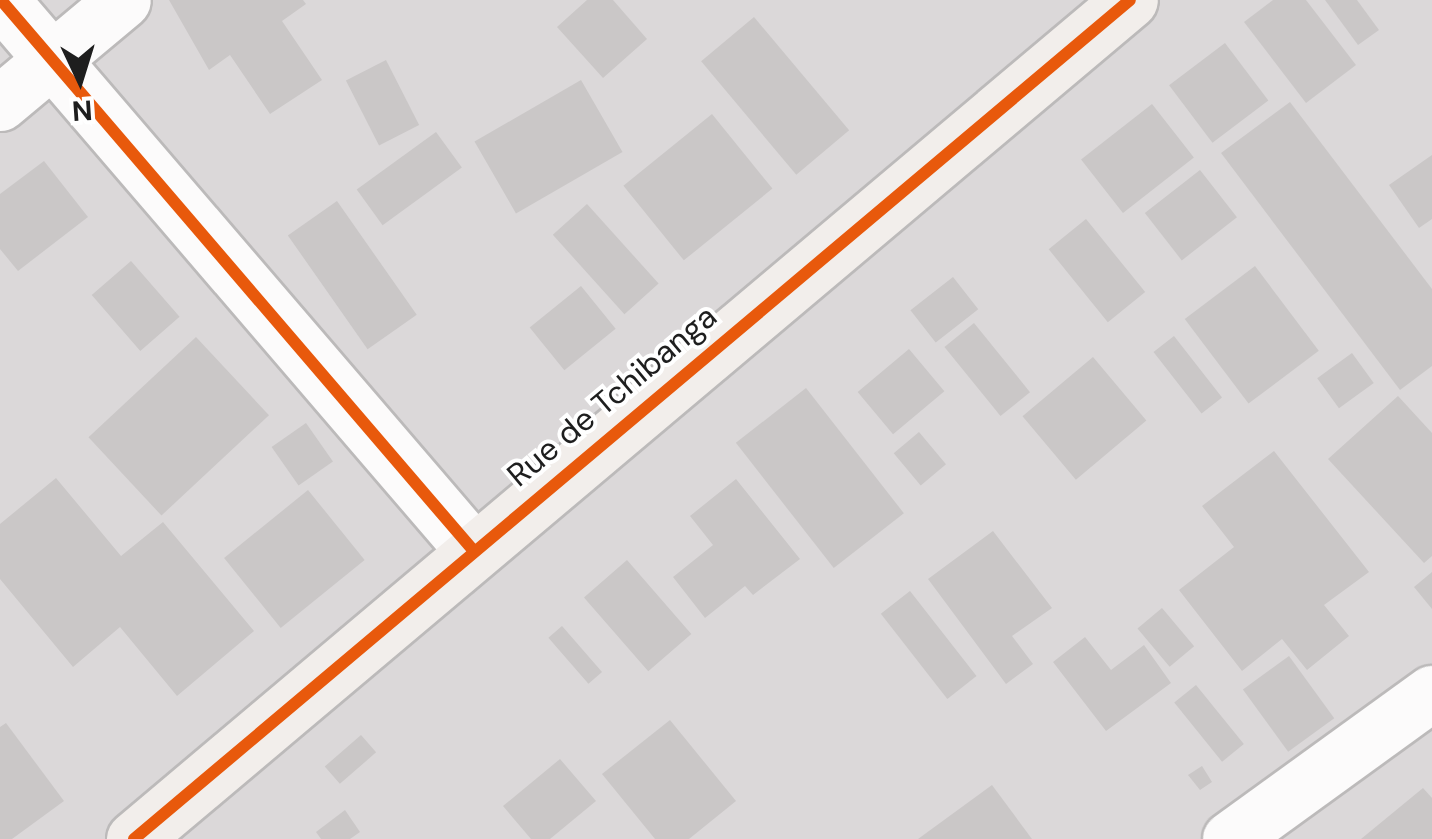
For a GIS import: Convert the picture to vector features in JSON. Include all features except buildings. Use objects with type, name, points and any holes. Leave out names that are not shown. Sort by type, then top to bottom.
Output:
[{"type":"street","points":[[2,0],[472,549]]},
{"type":"street","points":[[0,103],[123,0]]},
{"type":"street","name":"Rue de Tchibanga","points":[[134,839],[472,549],[1130,0]]},
{"type":"street","points":[[1230,839],[1432,692]]},
{"type":"shaded area","points":[[0,0],[1432,0],[1432,839],[0,839]]},
{"type":"cycle path","points":[[1,0],[472,549]]},
{"type":"cycle path","points":[[134,839],[1130,0]]}]
